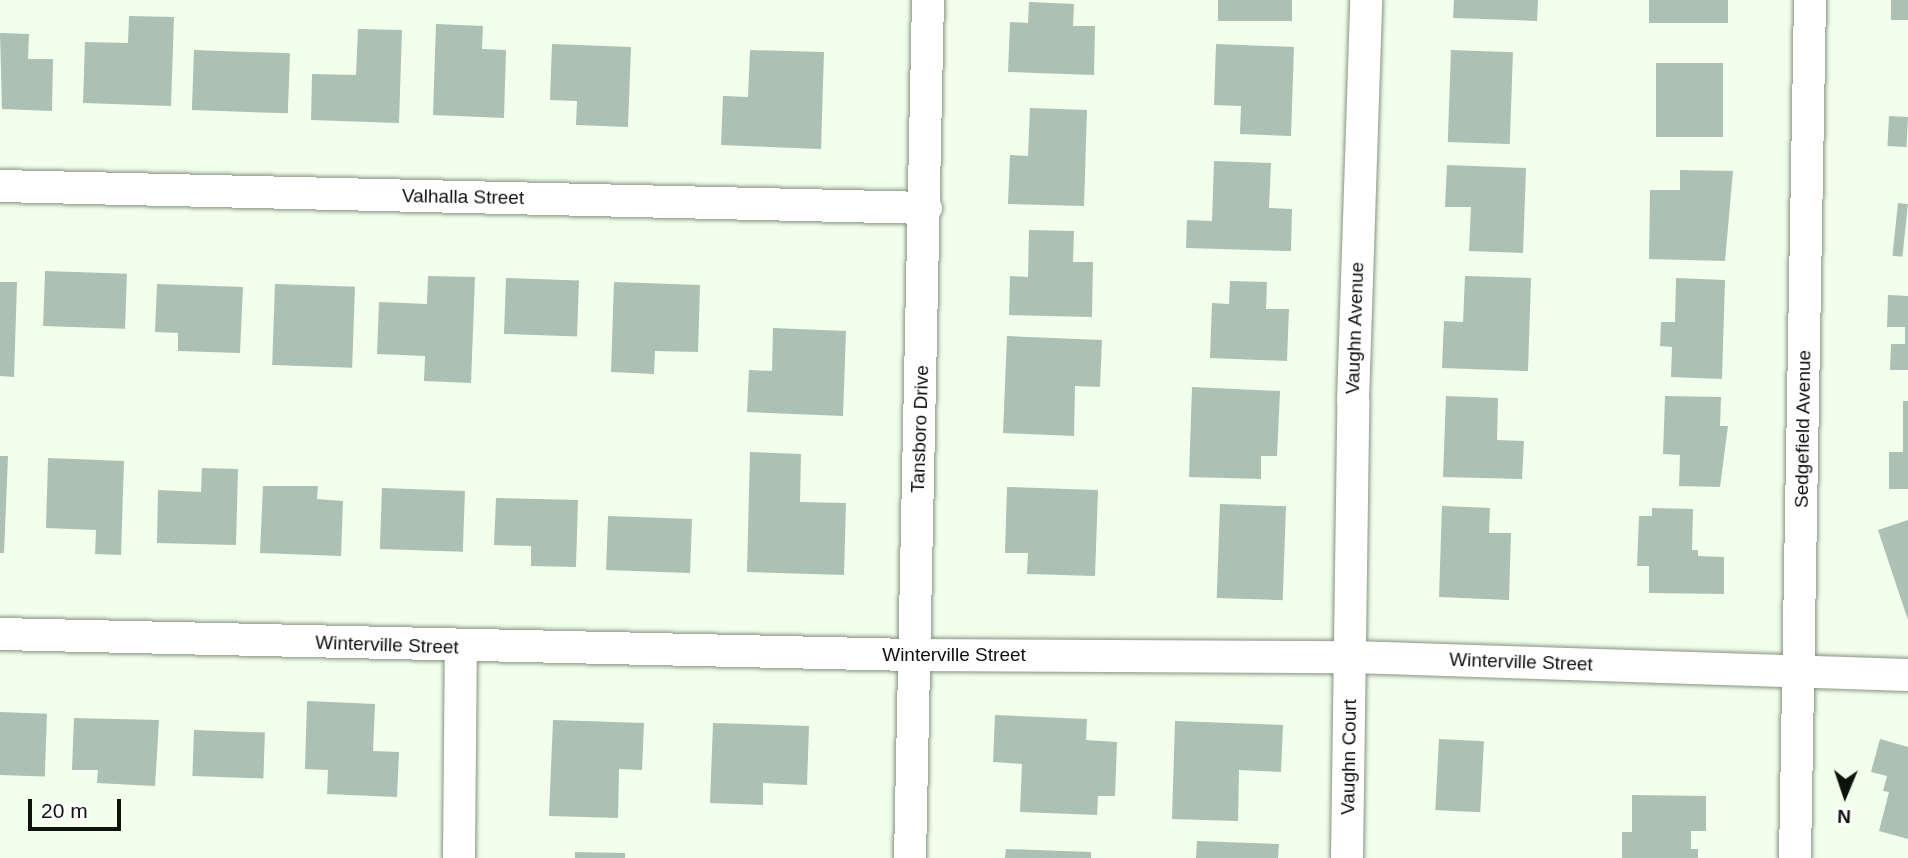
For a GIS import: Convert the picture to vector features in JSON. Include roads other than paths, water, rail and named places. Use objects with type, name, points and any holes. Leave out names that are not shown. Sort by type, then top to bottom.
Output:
[{"type":"street","name":"Tansboro Drive","points":[[910,858],[926,208],[928,0]]},
{"type":"street","name":"Vaughn Avenue","points":[[1351,657],[1353,400],[1366,0]]},
{"type":"street","name":"Sedgefield Avenue","points":[[1795,858],[1810,0]]},
{"type":"street","name":"Valhalla Street","points":[[0,186],[926,208]]},
{"type":"street","name":"Winterville Street","points":[[0,634],[461,647],[913,655],[1351,657],[1908,675]]},
{"type":"street","points":[[459,858],[461,647]]},
{"type":"street","name":"Vaughn Court","points":[[1347,858],[1351,657]]}]
